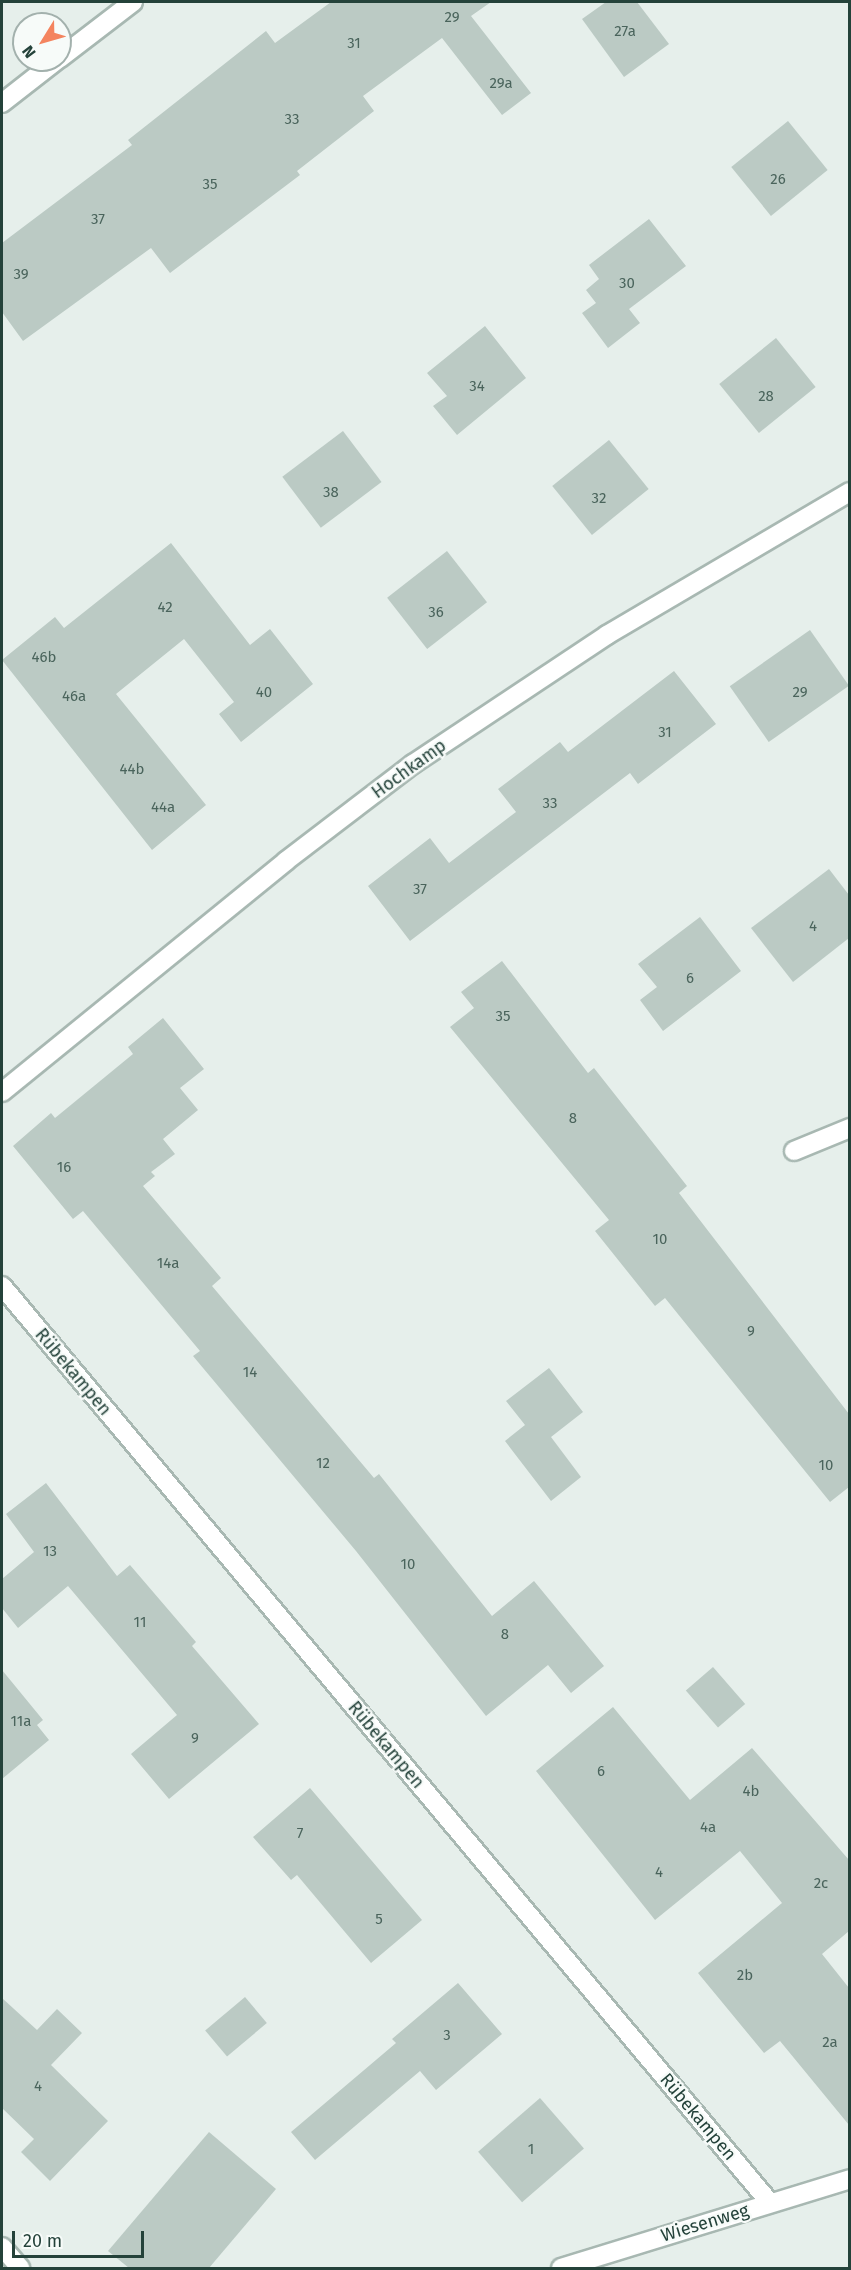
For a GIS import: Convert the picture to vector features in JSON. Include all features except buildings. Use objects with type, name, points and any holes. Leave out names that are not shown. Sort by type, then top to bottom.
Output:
[{"type":"street","points":[[72,49],[133,2]]},
{"type":"street","points":[[2,103],[42,72]]},
{"type":"street","name":"Hochkamp","points":[[2,1092],[277,868],[413,764],[607,635],[849,492]]},
{"type":"street","points":[[794,1151],[849,1128]]},
{"type":"street","name":"Rübekampen","points":[[2,1286],[770,2203]]},
{"type":"street","name":"Wiesenweg","points":[[561,2268],[849,2178]]},
{"type":"street","points":[[2,2247],[20,2268]]}]
